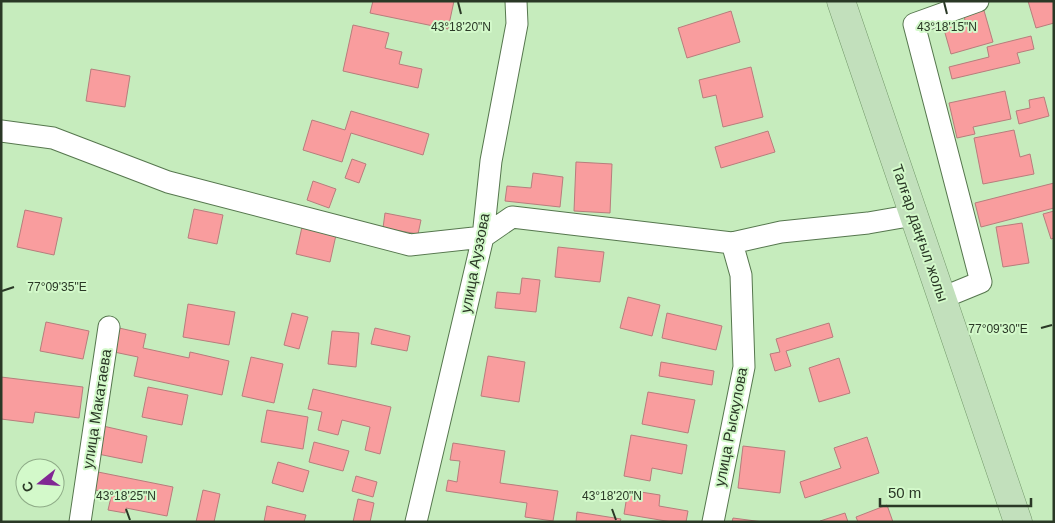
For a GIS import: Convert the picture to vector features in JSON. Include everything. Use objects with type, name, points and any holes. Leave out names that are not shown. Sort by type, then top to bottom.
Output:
[{"type":"main road","name":"Талғар даңғыл жолы","points":[[841,1],[1018,522]]},
{"type":"street","name":"улица Ауэзова","points":[[416,522],[483,237],[491,161],[517,24],[516,1]]},
{"type":"street","points":[[942,298],[981,282],[914,24],[978,1]]},
{"type":"street","points":[[1,130],[53,138],[168,182],[410,245],[483,237],[512,217],[732,243],[780,232],[868,223],[914,215]]},
{"type":"street","name":"улица Рыскулова","points":[[714,522],[744,367],[741,276],[732,243]]},
{"type":"street","name":"улица Макатаева","points":[[80,522],[110,327]]},
{"type":"building","points":[[373,1],[454,1],[448,29],[370,13]]},
{"type":"building","points":[[1028,1],[1054,1],[1054,23],[1036,28]]},
{"type":"building","points":[[983,7],[993,42],[951,54],[943,26],[965,20],[963,13]]},
{"type":"building","points":[[731,11],[740,42],[687,58],[678,28]]},
{"type":"building","points":[[353,25],[389,33],[385,48],[402,52],[399,64],[422,69],[418,88],[343,71]]},
{"type":"building","points":[[1031,36],[1034,49],[1017,53],[1020,63],[952,79],[949,67],[989,57],[987,47]]},
{"type":"building","points":[[751,67],[763,117],[723,127],[716,95],[703,98],[699,80]]},
{"type":"building","points":[[91,69],[130,76],[125,107],[86,101]]},
{"type":"building","points":[[1005,91],[1011,119],[973,127],[975,134],[957,138],[949,103]]},
{"type":"building","points":[[1044,97],[1049,116],[1019,124],[1016,111],[1030,108],[1029,100]]},
{"type":"building","points":[[351,111],[429,134],[423,155],[351,133],[342,162],[303,150],[312,120],[345,130]]},
{"type":"building","points":[[1014,130],[1020,157],[1030,154],[1034,174],[983,184],[974,138]]},
{"type":"building","points":[[768,131],[775,152],[721,168],[715,147]]},
{"type":"building","points":[[352,159],[366,164],[359,183],[345,178]]},
{"type":"building","points":[[576,162],[612,164],[610,213],[574,211]]},
{"type":"building","points":[[533,173],[563,177],[560,207],[505,201],[507,186],[531,188]]},
{"type":"building","points":[[313,181],[336,189],[329,208],[307,200]]},
{"type":"building","points":[[1054,183],[1054,208],[981,227],[975,203]]},
{"type":"building","points":[[194,209],[223,215],[217,244],[188,238]]},
{"type":"building","points":[[25,210],[62,218],[54,255],[17,247]]},
{"type":"building","points":[[1054,211],[1054,238],[1051,239],[1043,214]]},
{"type":"building","points":[[385,213],[421,220],[418,234],[383,228]]},
{"type":"building","points":[[1022,223],[1029,263],[1003,267],[996,227]]},
{"type":"building","points":[[302,227],[336,235],[330,262],[296,254]]},
{"type":"building","points":[[558,247],[604,252],[600,282],[555,277]]},
{"type":"building","points":[[522,278],[540,280],[536,312],[495,308],[497,292],[520,294]]},
{"type":"building","points":[[628,297],[660,305],[652,336],[620,328]]},
{"type":"building","points":[[188,304],[235,312],[229,345],[183,337]]},
{"type":"building","points":[[292,313],[308,317],[299,349],[284,345]]},
{"type":"building","points":[[667,313],[722,326],[716,350],[662,338]]},
{"type":"building","points":[[46,322],[89,331],[83,359],[40,351]]},
{"type":"building","points":[[829,323],[833,337],[786,351],[791,366],[775,371],[770,354],[780,352],[776,339]]},
{"type":"building","points":[[119,328],[146,334],[143,348],[189,358],[190,352],[229,361],[222,395],[134,376],[138,357],[114,352]]},
{"type":"building","points":[[375,328],[410,336],[407,351],[371,344]]},
{"type":"building","points":[[332,331],[359,333],[356,367],[328,364]]},
{"type":"building","points":[[488,356],[525,362],[519,402],[481,396]]},
{"type":"building","points":[[251,357],[283,364],[274,403],[242,396]]},
{"type":"building","points":[[839,358],[850,393],[819,402],[809,368]]},
{"type":"building","points":[[661,362],[714,371],[712,385],[659,376]]},
{"type":"building","points":[[1,377],[83,387],[79,418],[35,412],[33,423],[1,419]]},
{"type":"building","points":[[148,387],[188,395],[182,425],[142,417]]},
{"type":"building","points":[[313,389],[391,407],[380,454],[365,450],[370,427],[342,420],[338,435],[318,430],[322,412],[308,409]]},
{"type":"building","points":[[648,392],[695,400],[688,433],[642,424]]},
{"type":"building","points":[[267,410],[308,417],[303,449],[261,442]]},
{"type":"building","points":[[103,426],[147,436],[142,463],[98,454]]},
{"type":"building","points":[[631,435],[687,445],[682,474],[652,468],[650,481],[624,476]]},
{"type":"building","points":[[867,437],[879,473],[805,498],[800,482],[841,468],[834,448]]},
{"type":"building","points":[[314,442],[349,451],[343,471],[309,462]]},
{"type":"building","points":[[453,443],[505,451],[500,483],[558,491],[553,521],[525,517],[527,503],[446,491],[448,480],[457,482],[460,461],[450,460]]},
{"type":"building","points":[[743,446],[785,451],[780,493],[738,488]]},
{"type":"building","points":[[278,462],[309,471],[303,492],[272,483]]},
{"type":"building","points":[[98,472],[173,487],[167,516],[126,508],[125,513],[108,510],[112,493],[95,490]]},
{"type":"building","points":[[356,476],[377,482],[373,497],[352,491]]},
{"type":"building","points":[[203,490],[220,494],[214,522],[196,522]]},
{"type":"building","points":[[628,490],[660,495],[659,506],[688,511],[686,522],[672,522],[624,514]]},
{"type":"building","points":[[358,499],[374,503],[370,522],[353,522]]},
{"type":"building","points":[[887,505],[893,522],[858,522],[856,517]]},
{"type":"building","points":[[267,506],[306,515],[304,522],[264,522]]},
{"type":"building","points":[[577,512],[621,519],[620,522],[576,522]]},
{"type":"building","points":[[845,513],[848,522],[820,521]]},
{"type":"building","points":[[733,518],[763,522],[732,522]]}]
